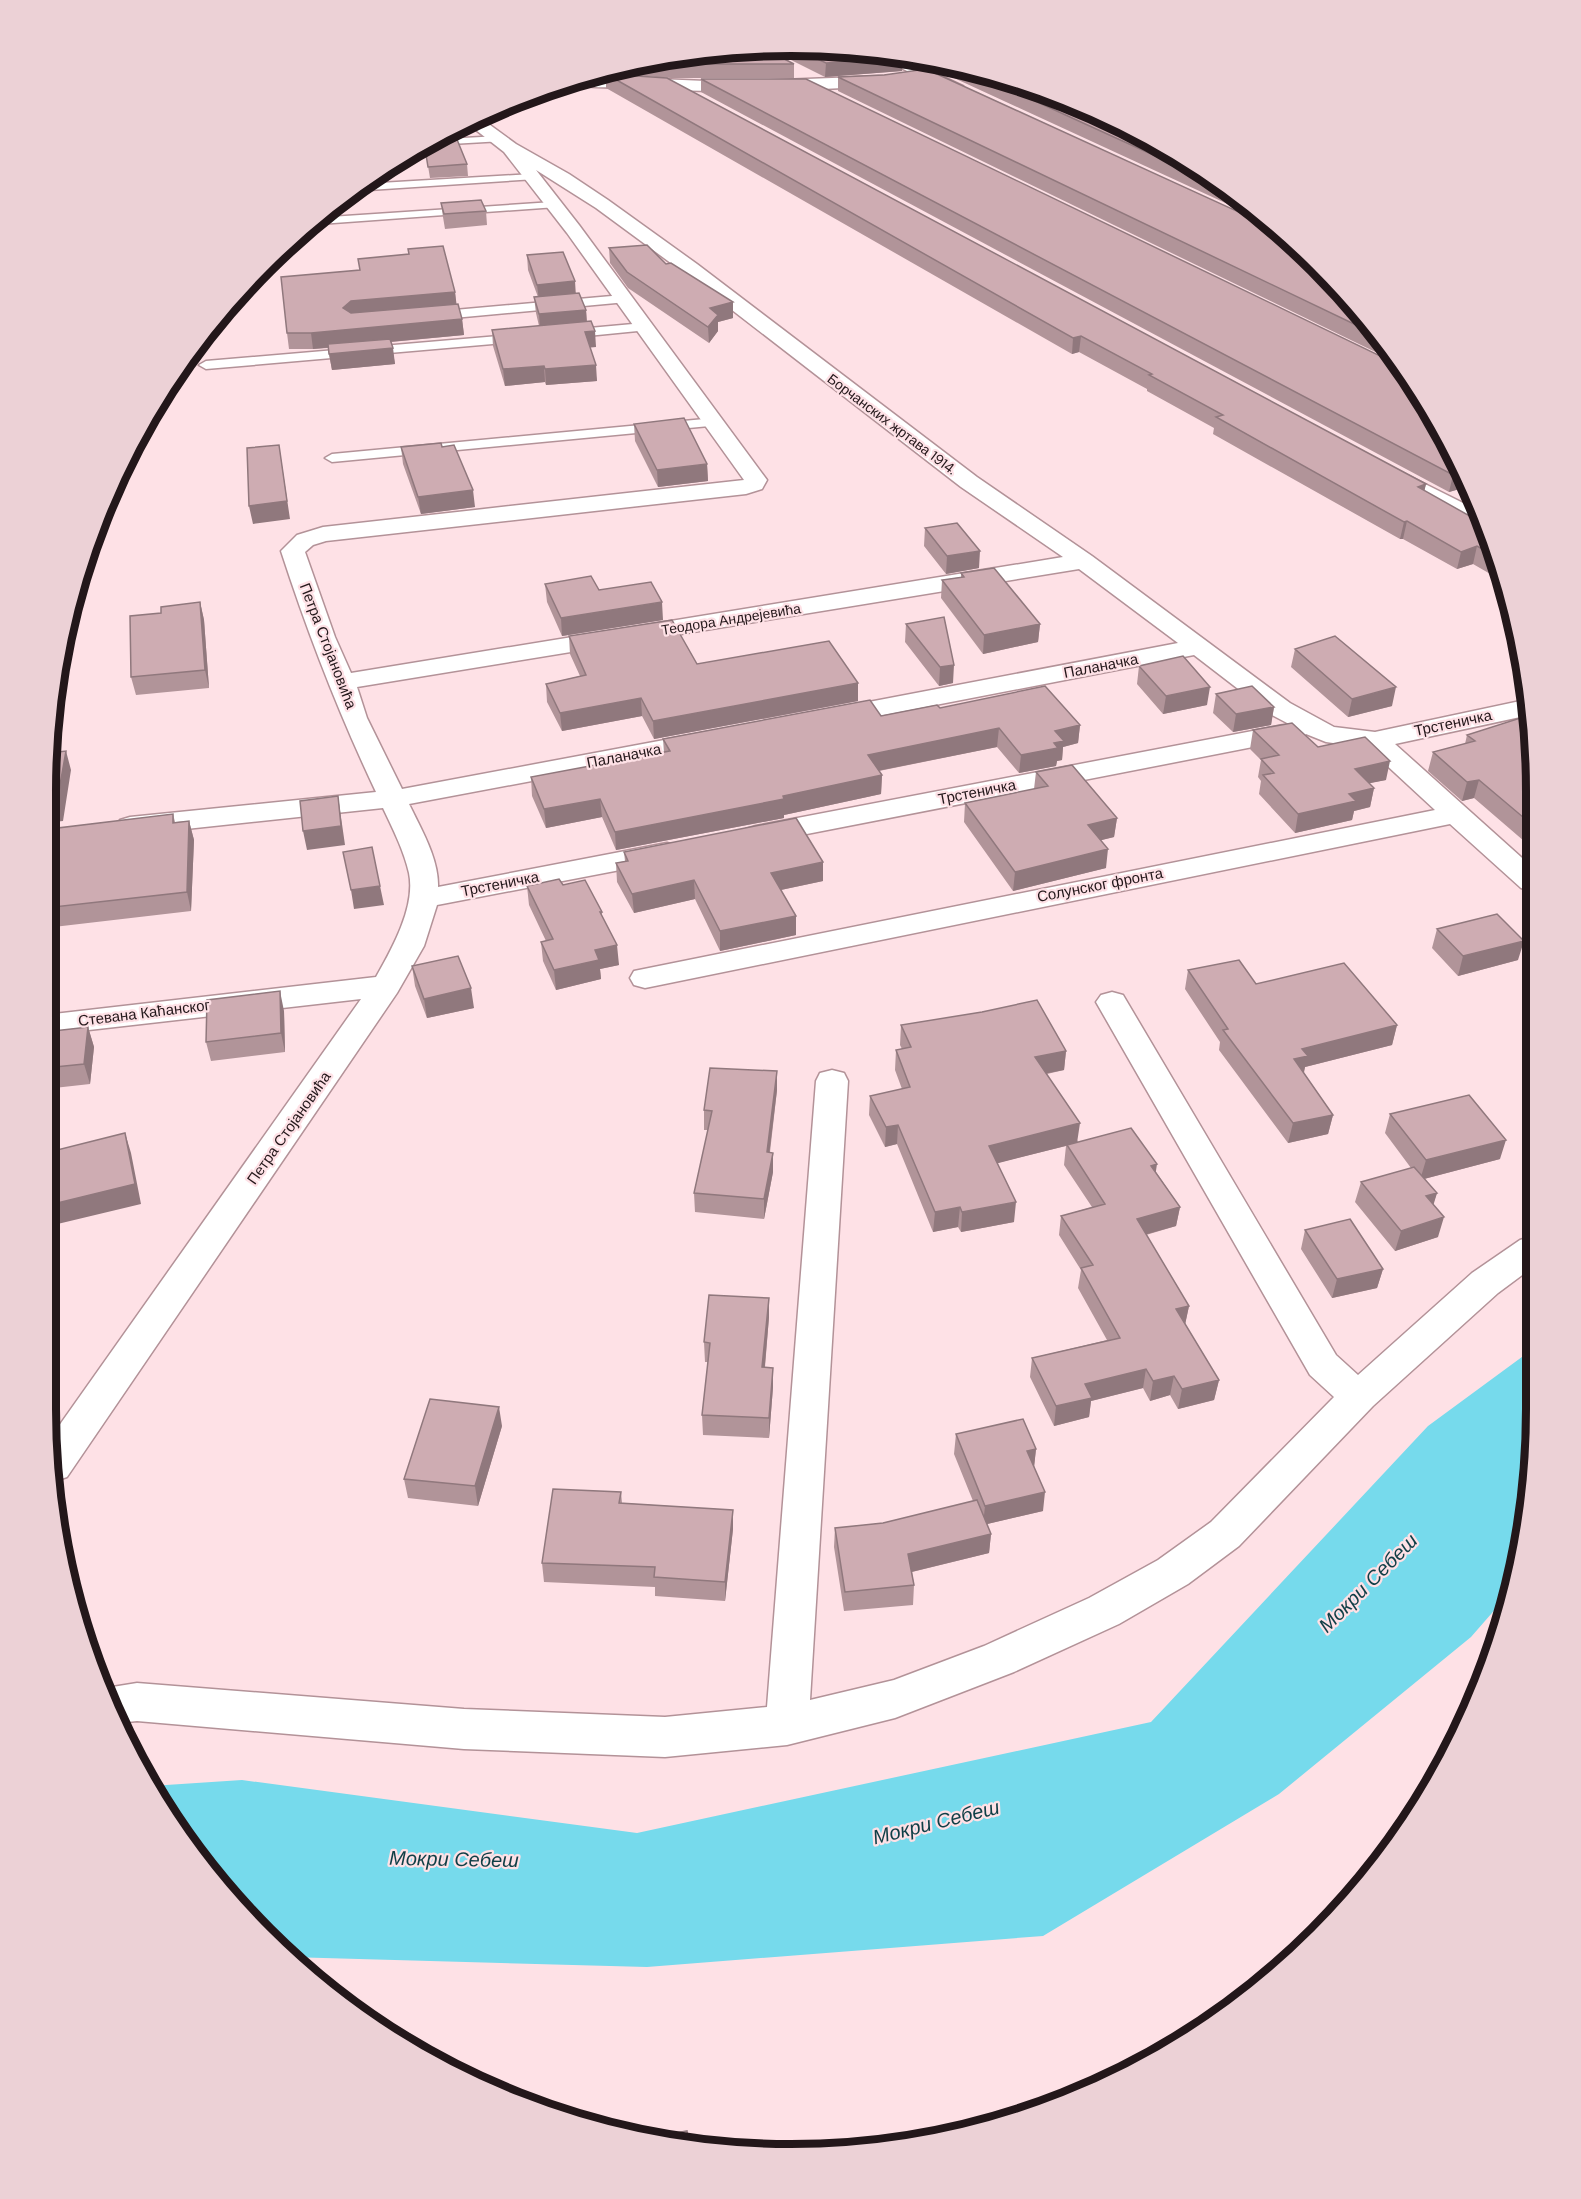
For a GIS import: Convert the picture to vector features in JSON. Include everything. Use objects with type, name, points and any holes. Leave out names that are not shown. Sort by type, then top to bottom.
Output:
[{"type":"street","points":[[908,66],[970,95]]},
{"type":"street","points":[[794,69],[841,101]]},
{"type":"street","points":[[600,81],[671,85],[817,85],[946,73]]},
{"type":"street","points":[[626,75],[642,84]]},
{"type":"street","points":[[671,85],[713,108]]},
{"type":"street","name":"Борчанских жртава 1914.","points":[[479,125],[602,204],[690,268],[969,482],[1084,561],[1281,709],[1311,727]]},
{"type":"street","name":"Петра Стојановића","points":[[57,1460],[164,1304],[293,1124],[386,986],[409,946],[422,899],[424,875],[410,833],[354,718],[342,682],[322,637],[293,552],[313,536],[323,534],[746,487],[754,484],[756,480],[573,229],[505,143]]},
{"type":"street","points":[[1389,472],[1473,517]]},
{"type":"street","name":"Теодора Андрејевића","points":[[342,682],[1084,561]]},
{"type":"street","name":"Паланачка","points":[[810,721],[1198,647]]},
{"type":"street","name":"Трстеничка","points":[[728,840],[1311,727],[1343,738],[1376,740],[1520,709]]},
{"type":"street","name":"Паланачка","points":[[103,828],[394,799],[729,736]]},
{"type":"street","points":[[1376,740],[1526,877]]},
{"type":"street","name":"Солунског фронта","points":[[645,978],[1456,814]]},
{"type":"street","name":"Трстеничка","points":[[422,899],[693,847]]},
{"type":"street","name":"Стевана Каћанског","points":[[56,1024],[386,986]]},
{"type":"street","points":[[1112,1002],[1323,1365],[1341,1383],[1360,1395]]},
{"type":"street","points":[[787,1725],[832,1081]]},
{"type":"street","points":[[117,1704],[138,1702],[464,1730],[665,1737],[787,1725],[895,1699],[988,1663],[1104,1611],[1173,1572],[1225,1534],[1360,1395],[1485,1283],[1526,1254]]},
{"type":"lane","points":[[442,144],[505,143]]},
{"type":"lane","points":[[371,187],[532,177]]},
{"type":"lane","points":[[326,221],[553,205]]},
{"type":"lane","points":[[423,316],[623,298]]},
{"type":"lane","points":[[553,335],[644,327]]},
{"type":"lane","points":[[206,364],[530,337]]},
{"type":"lane","points":[[332,458],[715,422]]},
{"type":"water","name":"Мокри Себеш","points":[[1526,1354],[1524,1457],[1519,1504],[1511,1552],[1498,1606],[1471,1637],[1279,1794],[1043,1936],[647,1967],[302,1957],[238,1893],[207,1856],[160,1785],[242,1780],[637,1833],[1151,1722],[1428,1426]]},
{"type":"building","points":[[779,56],[794,64],[683,64],[742,57]]},
{"type":"building","points":[[812,56],[869,60],[826,63]]},
{"type":"building","points":[[926,69],[1250,217],[1310,271],[1361,327],[838,77],[884,75]]},
{"type":"building","points":[[625,75],[667,78],[1426,484],[1418,487],[1473,518],[1485,550],[1477,546],[1461,552],[1216,417],[1223,415],[1149,375],[1152,374],[1081,336],[1073,338],[613,78]]},
{"type":"building","points":[[701,79],[806,79],[1385,358],[1427,423],[1453,475]]},
{"type":"building","points":[[1011,90],[1072,111],[1116,131],[1179,167]]},
{"type":"building","points":[[456,137],[467,164],[428,167],[426,153]]},
{"type":"building","points":[[481,200],[486,211],[444,214],[441,203]]},
{"type":"building","points":[[647,245],[666,264],[671,263],[733,302],[710,308],[718,315],[708,327],[627,272],[609,248]]},
{"type":"building","points":[[443,246],[455,292],[351,301],[343,308],[351,313],[458,304],[462,319],[311,333],[287,333],[281,277],[360,270],[358,259],[409,254],[408,249]]},
{"type":"building","points":[[563,252],[575,281],[537,285],[527,255]]},
{"type":"building","points":[[579,293],[586,310],[539,314],[534,297]]},
{"type":"building","points":[[591,321],[595,331],[585,332],[596,365],[545,369],[544,366],[503,369],[492,330]]},
{"type":"building","points":[[390,339],[393,348],[329,354],[328,344]]},
{"type":"building","points":[[684,418],[707,464],[657,470],[634,424]]},
{"type":"building","points":[[441,443],[442,447],[454,445],[473,490],[418,497],[401,447]]},
{"type":"building","points":[[279,445],[287,501],[249,506],[247,448]]},
{"type":"building","points":[[957,523],[980,551],[947,556],[925,528]]},
{"type":"building","points":[[994,568],[1040,624],[984,635],[942,580],[964,577],[961,573]]},
{"type":"building","points":[[591,576],[599,590],[651,582],[662,602],[561,618],[545,584]]},
{"type":"building","points":[[200,602],[205,670],[131,677],[130,616],[161,613],[161,607]]},
{"type":"building","points":[[944,617],[954,665],[940,667],[906,624]]},
{"type":"building","points":[[672,620],[697,664],[829,641],[858,683],[653,721],[641,698],[560,713],[546,684],[586,675],[569,636]]},
{"type":"building","points":[[1335,636],[1396,687],[1352,699],[1295,649]]},
{"type":"building","points":[[1183,656],[1210,687],[1166,696],[1139,666]]},
{"type":"building","points":[[1045,686],[1080,725],[1055,731],[1064,741],[1054,743],[1058,748],[1021,755],[999,728],[868,755],[882,775],[783,796],[784,799],[615,832],[600,799],[544,809],[531,777],[670,751],[663,739],[870,700],[881,716],[937,705],[940,708]]},
{"type":"building","points":[[1252,686],[1274,707],[1236,714],[1216,694]]},
{"type":"building","points":[[1521,718],[1526,820],[1479,780],[1467,782],[1433,752],[1475,741],[1467,735]]},
{"type":"building","points":[[1292,723],[1318,747],[1365,737],[1390,761],[1355,769],[1374,788],[1349,794],[1356,801],[1298,814],[1263,775],[1274,773],[1261,759],[1279,755],[1253,730]]},
{"type":"building","points":[[66,751],[56,802],[56,790],[57,752]]},
{"type":"building","points":[[1072,765],[1117,818],[1088,825],[1108,849],[1015,872],[965,803],[1048,786],[1036,772]]},
{"type":"building","points":[[338,796],[341,826],[303,831],[300,801]]},
{"type":"building","points":[[173,814],[173,823],[189,821],[187,892],[56,907],[56,824],[58,824],[57,828]]},
{"type":"building","points":[[796,818],[823,862],[771,873],[796,916],[720,931],[694,880],[632,894],[616,863],[628,861],[624,852]]},
{"type":"building","points":[[372,847],[380,886],[351,890],[343,852]]},
{"type":"building","points":[[559,879],[563,885],[585,880],[617,945],[595,950],[599,960],[554,970],[541,942],[553,939],[527,886]]},
{"type":"building","points":[[1497,914],[1524,941],[1463,956],[1437,929]]},
{"type":"building","points":[[458,956],[471,988],[424,999],[412,966]]},
{"type":"building","points":[[1239,960],[1256,984],[1344,963],[1397,1025],[1302,1049],[1308,1056],[1294,1059],[1333,1115],[1293,1123],[1223,1030],[1228,1029],[1188,970]]},
{"type":"building","points":[[280,991],[281,1033],[206,1042],[207,1000]]},
{"type":"building","points":[[1037,1000],[1066,1051],[1035,1057],[1080,1123],[989,1146],[1016,1202],[962,1212],[960,1207],[935,1212],[898,1125],[886,1127],[870,1096],[910,1087],[896,1050],[911,1047],[901,1025],[982,1012]]},
{"type":"building","points":[[88,1027],[84,1064],[56,1067],[56,1031]]},
{"type":"building","points":[[710,1068],[777,1071],[767,1152],[773,1153],[764,1199],[694,1193],[712,1111],[704,1110]]},
{"type":"building","points":[[1469,1095],[1506,1140],[1426,1160],[1390,1114]]},
{"type":"building","points":[[1131,1128],[1157,1164],[1151,1166],[1180,1207],[1137,1219],[1189,1306],[1176,1309],[1219,1380],[1182,1389],[1174,1376],[1153,1381],[1146,1369],[1085,1384],[1092,1398],[1056,1406],[1032,1358],[1120,1338],[1081,1268],[1093,1265],[1061,1216],[1105,1204],[1067,1145]]},
{"type":"building","points":[[125,1133],[135,1184],[56,1203],[56,1150]]},
{"type":"building","points":[[1414,1167],[1437,1193],[1426,1196],[1444,1217],[1401,1231],[1361,1182]]},
{"type":"building","points":[[1350,1219],[1383,1269],[1337,1279],[1305,1230]]},
{"type":"building","points":[[709,1295],[769,1298],[762,1367],[773,1368],[769,1418],[702,1415],[710,1343],[704,1342]]},
{"type":"building","points":[[430,1399],[499,1407],[475,1486],[404,1479]]},
{"type":"building","points":[[1023,1419],[1036,1449],[1027,1451],[1045,1492],[985,1506],[956,1434]]},
{"type":"building","points":[[553,1489],[621,1492],[619,1503],[733,1510],[725,1582],[654,1577],[655,1567],[542,1563]]},
{"type":"building","points":[[977,1500],[991,1534],[908,1554],[914,1585],[845,1592],[835,1528],[883,1523]]},
{"type":"building","points":[[687,2131],[688,2136],[674,2133]]}]
